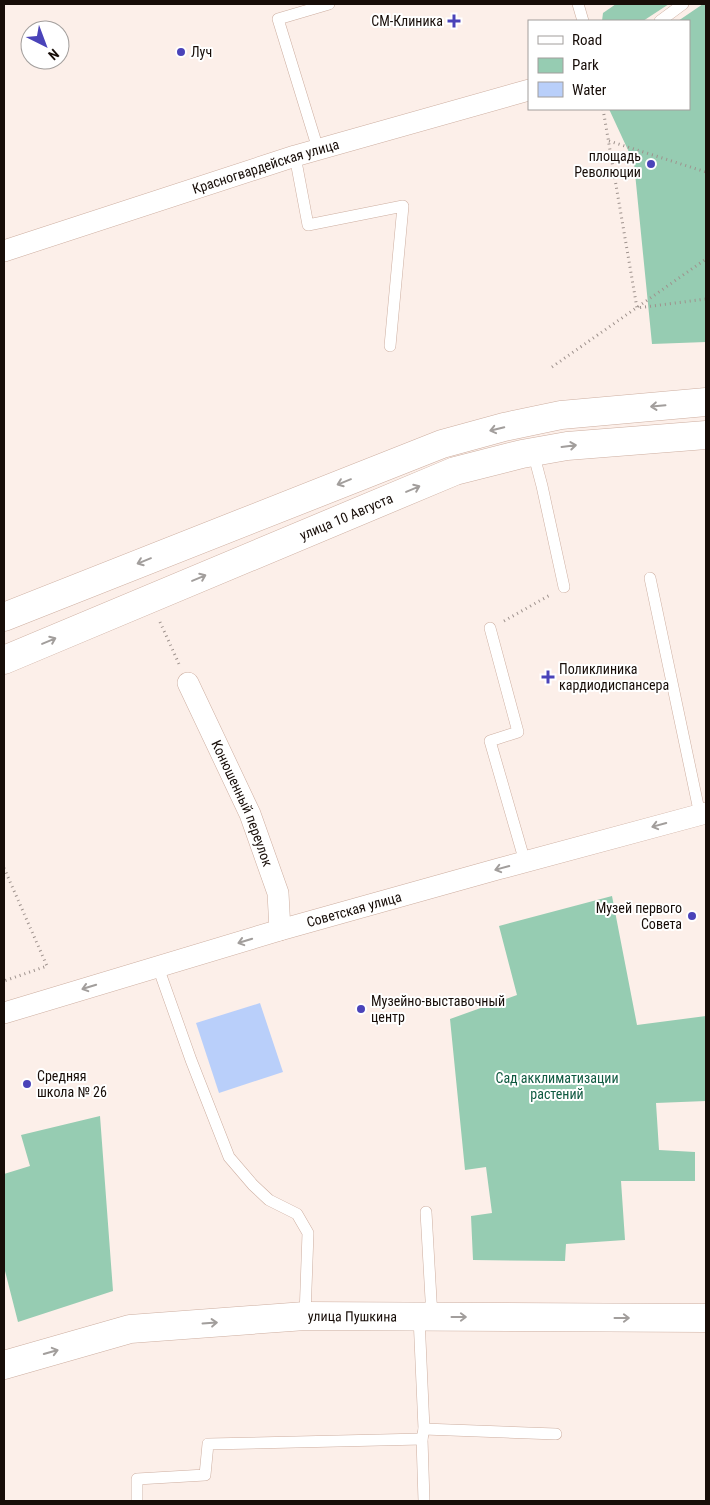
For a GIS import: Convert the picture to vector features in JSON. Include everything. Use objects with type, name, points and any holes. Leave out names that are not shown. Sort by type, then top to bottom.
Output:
[{"type":"main road","points":[[4,617],[442,444],[504,427],[561,415],[706,402]]},
{"type":"main road","name":"улица 10 Августа","points":[[4,660],[455,471],[533,452],[568,446],[706,435]]},
{"type":"main road","name":"улица Пушкина","points":[[4,1366],[130,1329],[304,1316],[706,1318]]},
{"type":"street","name":"Красногвардейская улица","points":[[4,251],[294,156],[528,90]]},
{"type":"street","name":"Конюшенный переулок","points":[[188,683],[253,823],[278,893],[280,930]]},
{"type":"street","name":"Советская улица","points":[[4,1013],[280,930],[703,814]]},
{"type":"lane","points":[[318,149],[278,19],[329,4]]},
{"type":"lane","points":[[578,4],[583,20]]},
{"type":"lane","points":[[661,20],[683,4]]},
{"type":"lane","points":[[294,156],[308,225],[403,206],[390,346]]},
{"type":"lane","points":[[533,452],[564,587]]},
{"type":"lane","points":[[650,578],[679,721],[703,814]]},
{"type":"lane","points":[[490,628],[518,732],[490,741],[525,862]]},
{"type":"lane","points":[[158,967],[191,1060],[229,1157],[269,1200],[297,1214],[308,1233],[304,1316]]},
{"type":"lane","points":[[424,1501],[426,1212]]},
{"type":"lane","points":[[137,1501],[137,1479],[205,1475],[208,1444],[423,1434],[556,1434]]},
{"type":"path","points":[[603,110],[637,308]]},
{"type":"path","points":[[609,141],[706,172]]},
{"type":"path","points":[[552,367],[706,259]]},
{"type":"path","points":[[637,308],[706,300]]},
{"type":"path","points":[[490,628],[564,587]]},
{"type":"path","points":[[159,619],[188,683]]},
{"type":"path","points":[[4,868],[47,966],[4,980]]},
{"type":"green space","points":[[616,4],[669,4],[645,20],[602,20],[603,13]]},
{"type":"green space","points":[[703,4],[706,4],[706,342],[652,344],[634,163],[609,110],[690,110],[690,20],[679,20]]},
{"type":"green space","name":"Сад акклиматизации растений","points":[[612,896],[637,1025],[706,1016],[706,1101],[656,1103],[659,1150],[695,1152],[695,1181],[621,1181],[625,1240],[566,1244],[565,1261],[473,1260],[471,1216],[492,1213],[486,1167],[465,1170],[450,1019],[517,995],[499,926]]},
{"type":"green space","points":[[100,1116],[113,1291],[18,1322],[4,1267],[4,1174],[30,1166],[21,1135]]},
{"type":"water","points":[[260,1003],[283,1072],[219,1093],[196,1023]]},
{"type":"place","name":"СМ-Клиника","points":[[454,21]]},
{"type":"place","name":"Луч","points":[[181,52]]},
{"type":"place","name":"площадь Революции","points":[[651,164]]},
{"type":"place","name":"Поликлиника кардиодиспансера","points":[[548,677]]},
{"type":"place","name":"Музей первого Совета","points":[[692,916]]},
{"type":"place","name":"Музейно-выставочный центр","points":[[361,1009]]},
{"type":"place","name":"Средняя школа № 26","points":[[27,1084]]}]
